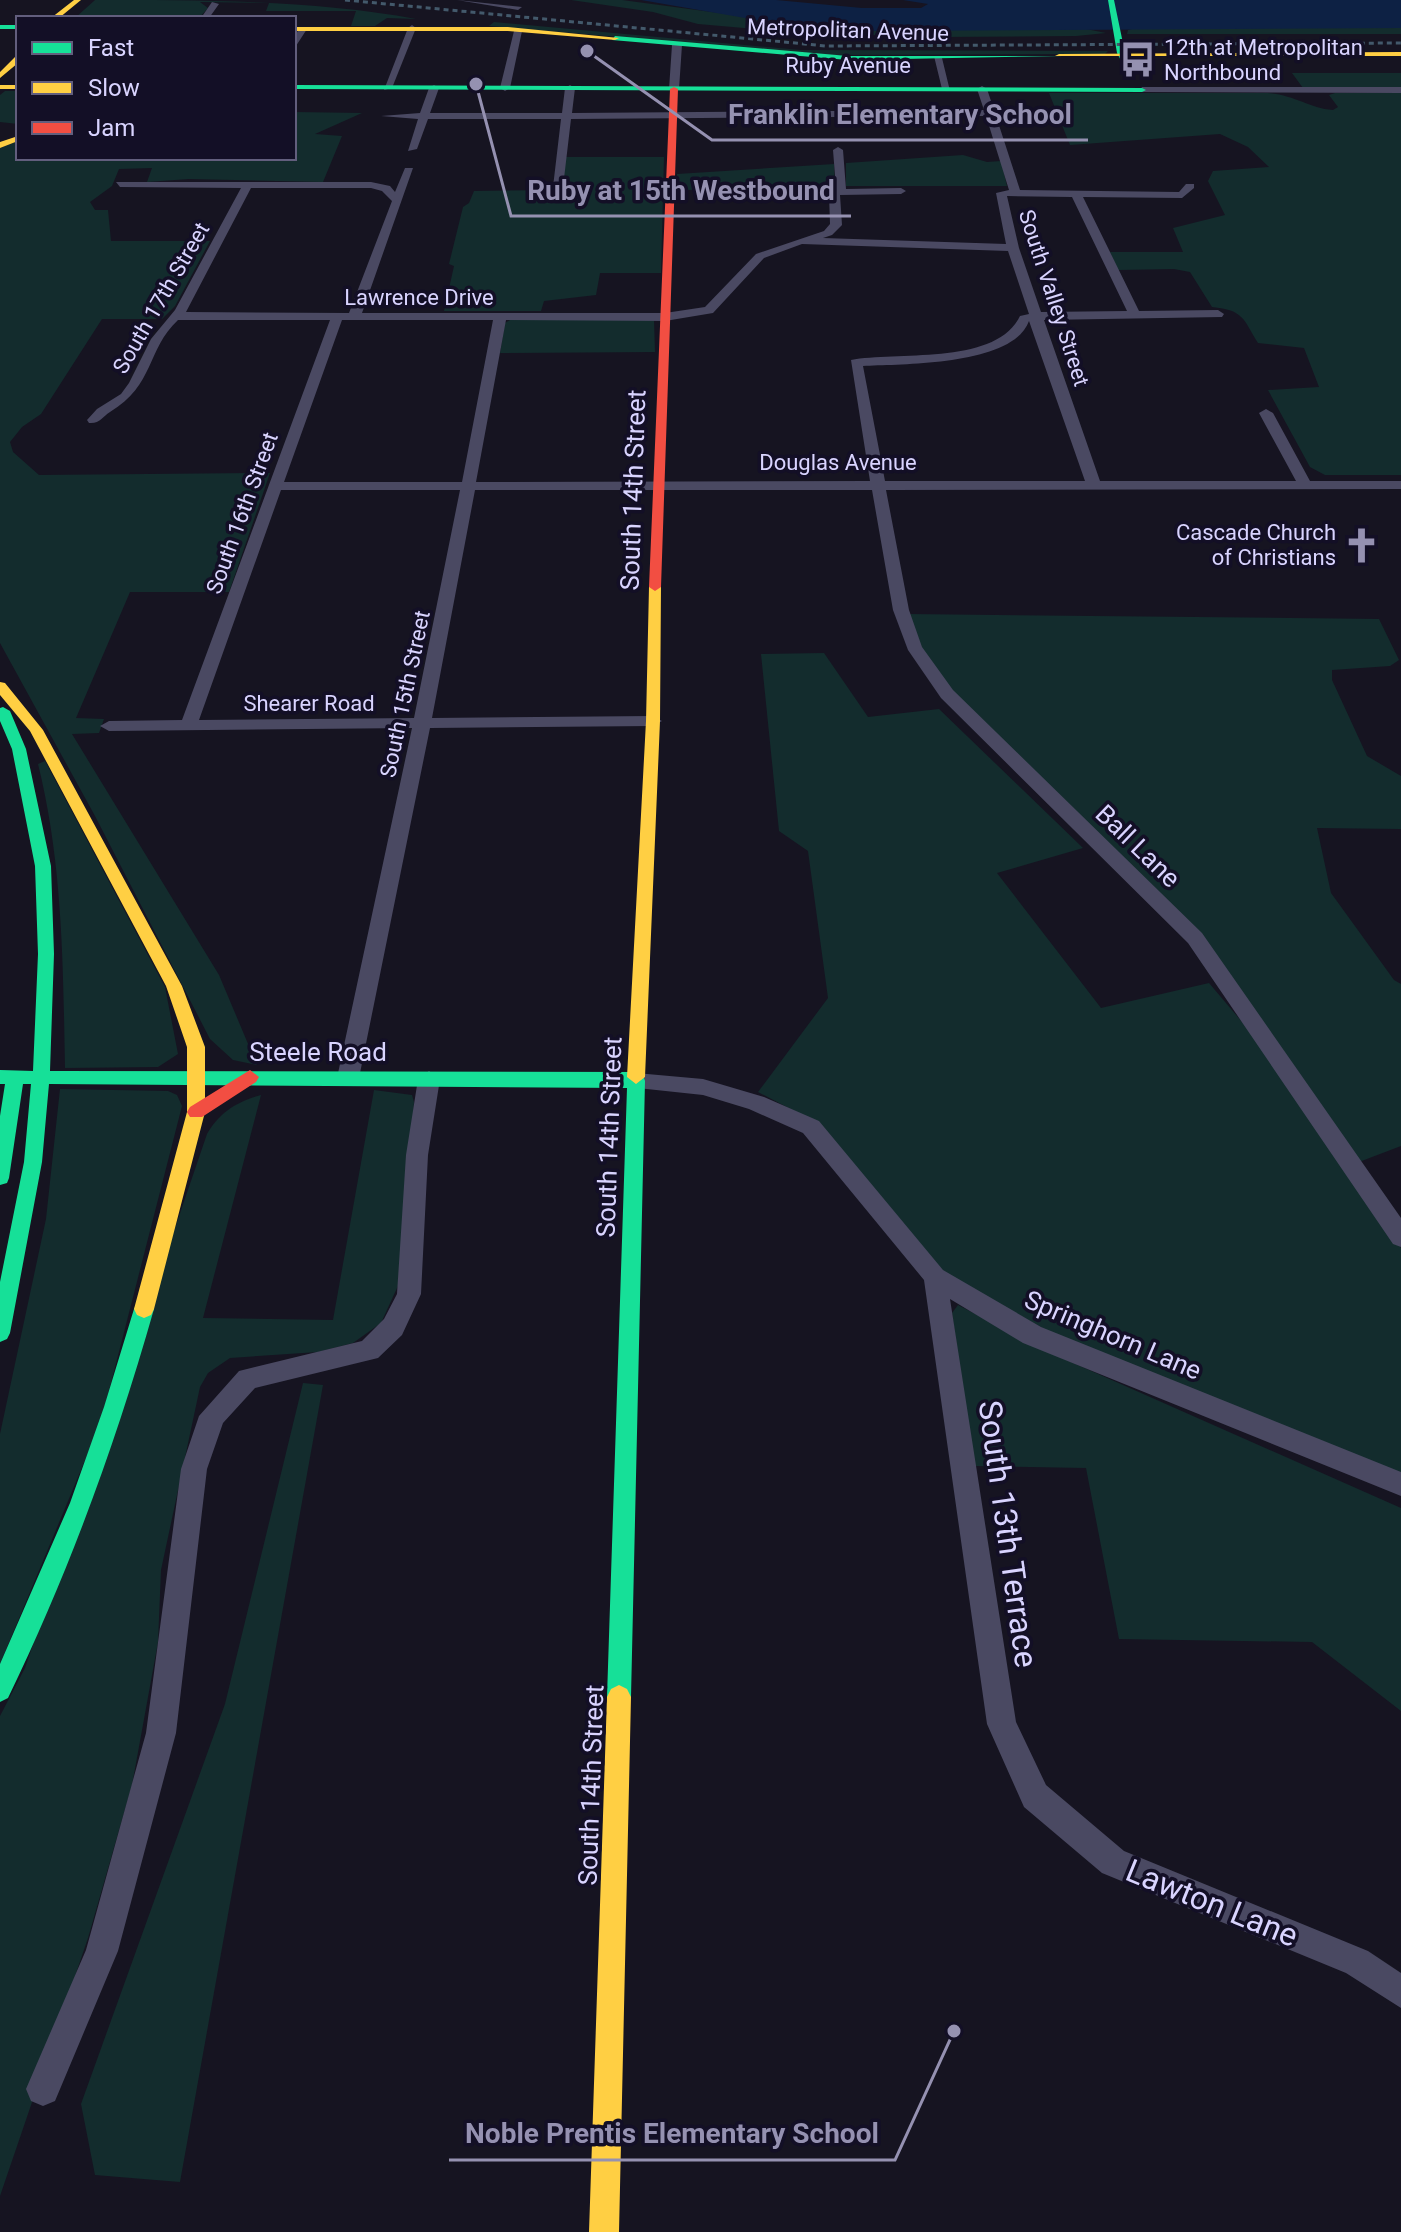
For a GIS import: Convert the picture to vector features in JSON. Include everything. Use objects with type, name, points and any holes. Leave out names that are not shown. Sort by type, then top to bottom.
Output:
[{"type":"main road","points":[[58,16],[78,0]]},
{"type":"main road","points":[[69,16],[89,0]]},
{"type":"main road","points":[[1111,0],[1122,55],[1142,90]]},
{"type":"main road","name":"Metropolitan Avenue","points":[[299,29],[518,31],[824,57],[1401,54]]},
{"type":"main road","points":[[0,63],[16,49]]},
{"type":"main road","points":[[0,76],[16,61]]},
{"type":"main road","name":"Ruby Avenue","points":[[296,87],[1142,90]]},
{"type":"main road","name":"South 14th Street","points":[[604,2232],[636,1081],[653,721],[656,485],[674,89]]},
{"type":"main road","points":[[0,686],[36,730],[174,986],[193,1027],[200,1077],[196,1112],[130,1367],[85,1504],[20,1653],[0,1690]]},
{"type":"main road","points":[[0,702],[19,749],[24,787],[43,866],[46,954],[44,1043],[33,1162],[0,1333]]},
{"type":"main road","points":[[0,1178],[18,1050]]},
{"type":"main road","name":"Steele Road","points":[[0,1077],[636,1081]]},
{"type":"main road","points":[[196,1112],[250,1077]]},
{"type":"street","points":[[461,0],[518,7]]},
{"type":"street","points":[[206,16],[215,4]]},
{"type":"street","points":[[387,88],[412,28]]},
{"type":"street","points":[[505,88],[518,31]]},
{"type":"street","name":"South 14th Street","points":[[674,89],[677,45]]},
{"type":"street","points":[[937,58],[947,89]]},
{"type":"street","points":[[412,149],[434,88]]},
{"type":"street","points":[[558,187],[570,88]]},
{"type":"street","name":"South Valley Street","points":[[982,89],[1015,191],[1001,193],[1013,248],[1094,485]]},
{"type":"street","name":"Ruby Avenue","points":[[1142,90],[1401,90]]},
{"type":"street","points":[[386,116],[1053,113]]},
{"type":"street","points":[[838,150],[839,192]]},
{"type":"street","points":[[354,317],[409,170]]},
{"type":"street","points":[[120,184],[371,185],[386,188],[396,199]]},
{"type":"street","name":"South 17th Street","points":[[94,420],[103,409],[129,395],[167,320],[180,312],[248,184]]},
{"type":"street","points":[[1015,191],[1182,195],[1190,186]]},
{"type":"street","points":[[801,241],[834,229],[834,194],[901,191]]},
{"type":"street","points":[[1075,192],[1134,314]]},
{"type":"street","points":[[801,241],[1013,248]]},
{"type":"street","name":"Lawrence Drive","points":[[173,316],[665,317],[709,310],[760,256],[801,241]]},
{"type":"street","points":[[1037,316],[1218,314]]},
{"type":"street","name":"Ball Lane","points":[[1037,316],[1024,319],[1022,326],[1003,340],[961,356],[856,363],[901,610],[914,647],[947,694],[1195,938],[1401,1237]]},
{"type":"street","name":"South 16th Street","points":[[189,725],[337,317]]},
{"type":"street","name":"South 15th Street","points":[[348,1078],[469,486],[500,317]]},
{"type":"street","points":[[1266,413],[1305,485]]},
{"type":"street","name":"Douglas Avenue","points":[[275,486],[1401,485]]},
{"type":"street","name":"Shearer Road","points":[[109,726],[653,721]]},
{"type":"street","points":[[43,2089],[102,1951],[161,1733],[194,1469],[212,1416],[248,1379],[369,1350],[393,1327],[409,1294],[417,1155],[429,1079]]},
{"type":"street","name":"Springhorn Lane","points":[[636,1081],[703,1087],[756,1103],[811,1127],[935,1277],[1032,1335],[1401,1484]]},
{"type":"street","name":"South 13th Terrace","points":[[935,1277],[1002,1724],[1035,1796]]},
{"type":"street","name":"Lawton Lane","points":[[1035,1796],[1113,1862],[1357,1962],[1401,1992]]},
{"type":"green space","points":[[95,0],[268,3],[200,2],[208,8],[201,16],[77,16]]},
{"type":"green space","points":[[571,0],[622,0],[830,28],[1076,27],[1106,33],[935,37],[801,33],[698,24],[653,12]]},
{"type":"green space","points":[[269,3],[338,8],[416,19],[387,18],[375,26],[351,26],[356,11],[266,11]]},
{"type":"green space","points":[[494,22],[801,50],[1108,51],[1105,54],[829,55],[489,26]]},
{"type":"green space","points":[[1140,27],[1401,28],[1401,34],[1127,34],[1128,30]]},
{"type":"green space","points":[[1292,73],[1401,73],[1401,88],[1303,88]]},
{"type":"green space","points":[[5,91],[16,91],[16,124],[0,122],[0,95]]},
{"type":"green space","points":[[1049,93],[1268,93],[1333,110],[1338,107],[1329,95],[1335,93],[1401,93],[1401,475],[1325,475],[1310,467],[1268,390],[1319,387],[1304,348],[1258,343],[1237,313],[1212,307],[1190,272],[1174,269],[1118,270],[1110,252],[1183,252],[1173,228],[1225,215],[1208,181],[1213,171],[1269,167],[1248,147],[1220,134],[1070,145]]},
{"type":"green space","points":[[296,112],[362,113],[315,134],[342,136],[323,182],[189,179],[147,182],[152,168],[119,169],[112,186],[90,202],[95,210],[108,210],[111,241],[210,241],[175,306],[162,319],[102,319],[41,414],[22,427],[10,442],[13,452],[39,475],[270,473],[229,592],[130,592],[76,718],[104,719],[99,733],[72,734],[219,975],[257,1065],[233,1060],[210,1039],[95,816],[0,643],[0,148],[16,142],[16,160],[296,160]]},
{"type":"green space","points":[[963,155],[987,162],[1001,161],[1007,186],[846,186],[846,163]]},
{"type":"green space","points":[[564,157],[664,157],[661,273],[600,273],[596,295],[544,301],[541,311],[444,311],[454,266],[449,264],[463,207],[469,203],[474,191],[560,190]]},
{"type":"green space","points":[[834,164],[835,189],[676,190],[677,174]]},
{"type":"green space","points":[[510,320],[654,320],[655,352],[500,353],[505,323]]},
{"type":"green space","points":[[907,614],[1379,619],[1399,660],[1390,666],[1332,670],[1332,680],[1367,756],[1401,776],[1401,829],[1317,828],[1331,893],[1394,980],[1401,984],[1401,1146],[1359,1162],[1195,932],[954,696],[916,642]]},
{"type":"green space","points":[[824,653],[868,717],[939,709],[1083,848],[997,873],[1101,1008],[1209,983],[1265,1049],[1401,1248],[1401,1479],[1046,1330],[947,1275],[800,1114],[758,1092],[828,998],[808,851],[779,831],[761,654]]},
{"type":"green space","points":[[45,761],[165,987],[178,1054],[158,1067],[65,1068],[57,877],[38,764]]},
{"type":"green space","points":[[60,1089],[168,1091],[177,1095],[182,1106],[101,1422],[0,1664],[0,1434],[46,1219]]},
{"type":"green space","points":[[374,1090],[412,1095],[414,1102],[402,1277],[381,1323],[353,1343],[318,1352],[230,1358],[208,1373],[200,1387],[161,1570],[158,1642],[132,1785],[88,1938],[0,2196],[0,1716],[25,1668],[207,1134],[230,1109],[261,1095],[203,1318],[333,1320]]},
{"type":"green space","points":[[958,1305],[1053,1354],[1401,1508],[1401,1711],[1312,1642],[1119,1639],[1086,1468],[974,1466],[952,1313]]},
{"type":"green space","points":[[303,1383],[323,1385],[180,2182],[95,2175],[81,2104],[225,1704]]},
{"type":"water","points":[[641,0],[776,0],[862,8],[921,8],[928,4],[903,0],[1401,0],[1401,28],[876,31],[780,24]]},
{"type":"railway","points":[[345,0],[826,46],[1401,43]]},
{"type":"traffic: fast","points":[[1111,0],[1121,53],[1132,74]]},
{"type":"traffic: fast","points":[[0,27],[16,27]]},
{"type":"traffic: fast","points":[[615,38],[848,58],[1059,56]]},
{"type":"traffic: fast","points":[[296,87],[1142,90]]},
{"type":"traffic: fast","points":[[0,1333],[33,1162],[44,1043],[46,954],[43,866],[19,749],[3,711]]},
{"type":"traffic: fast","points":[[0,1178],[15,1075]]},
{"type":"traffic: fast","points":[[0,1077],[636,1081]]},
{"type":"traffic: fast","points":[[619,1697],[636,1077]]},
{"type":"traffic: fast","points":[[0,1690],[63,1551],[99,1455],[144,1309]]},
{"type":"traffic: slow","points":[[58,16],[78,0]]},
{"type":"traffic: slow","points":[[296,29],[508,29],[615,38]]},
{"type":"traffic: slow","points":[[1059,56],[1401,54]]},
{"type":"traffic: slow","points":[[0,76],[16,61]]},
{"type":"traffic: slow","points":[[0,87],[16,87]]},
{"type":"traffic: slow","points":[[0,145],[16,139]]},
{"type":"traffic: slow","points":[[636,1077],[653,721],[655,587]]},
{"type":"traffic: slow","points":[[0,686],[36,730],[174,986],[196,1047],[196,1112],[144,1309]]},
{"type":"traffic: slow","points":[[604,2232],[619,1697]]},
{"type":"traffic: jam","points":[[655,587],[674,89]]},
{"type":"traffic: jam","points":[[196,1112],[250,1077]]},
{"type":"place","name":"Franklin Elementary School","points":[[587,51]]},
{"type":"place","name":"12th at Metropolitan Northbound","points":[[1138,60]]},
{"type":"place","name":"Ruby at 15th Westbound","points":[[476,84]]},
{"type":"place","name":"Cascade Church of Christians","points":[[1362,545]]},
{"type":"place","name":"Noble Prentis Elementary School","points":[[954,2031]]}]
